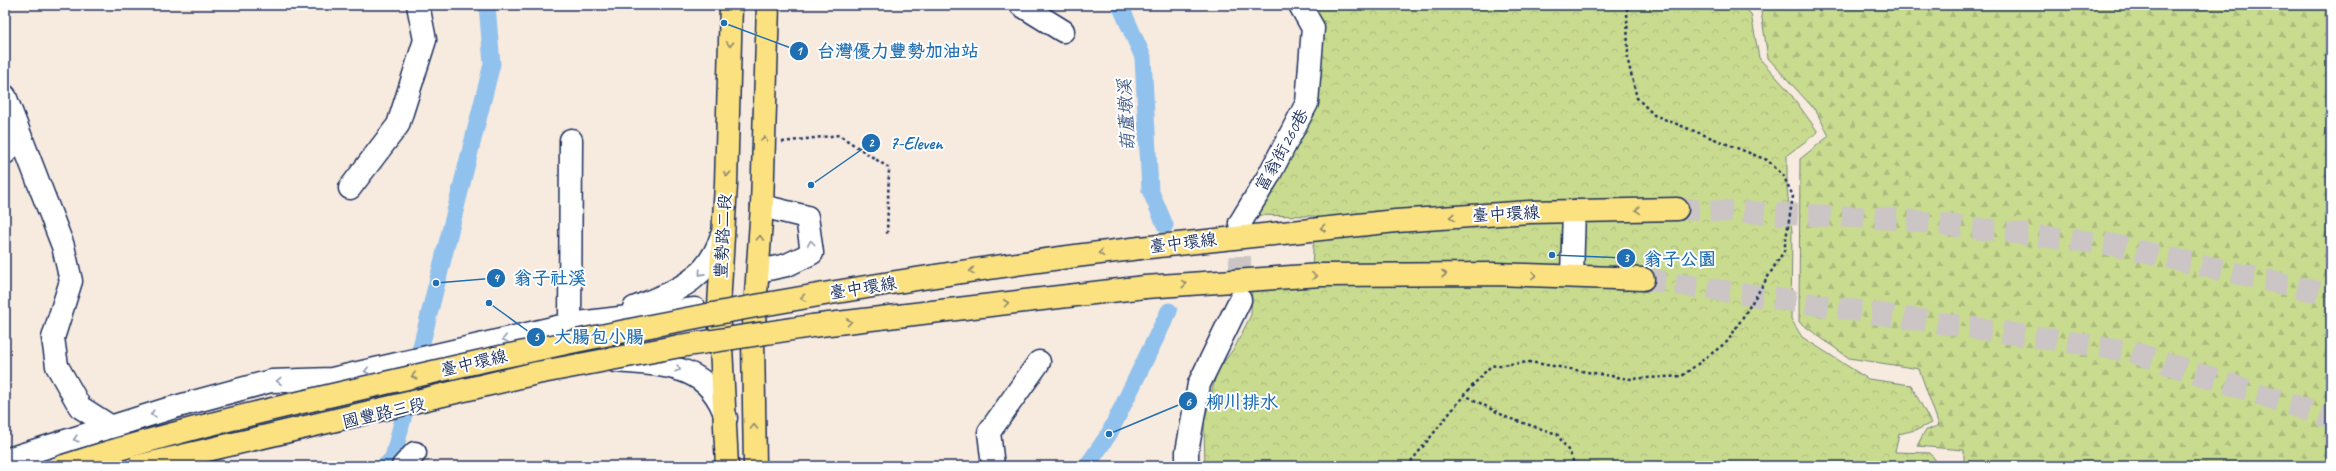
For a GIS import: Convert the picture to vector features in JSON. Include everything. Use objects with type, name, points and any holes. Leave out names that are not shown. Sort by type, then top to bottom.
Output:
[{"type":"main road","name":"豐勢路二段","points":[[727,466],[726,419],[720,344],[719,306],[731,5]]},
{"type":"main road","points":[[755,466],[754,339],[762,206],[768,5]]},
{"type":"main road","name":"臺中環線","points":[[64,466],[212,423],[528,350],[803,298],[1056,258],[1396,221],[1574,211],[1677,209]]},
{"type":"main road","name":"臺中環線","points":[[139,466],[537,373],[680,346],[812,326],[1145,287],[1321,275],[1495,274],[1643,279]]},
{"type":"main road","points":[[56,466],[117,436]]},
{"type":"main road","points":[[48,466],[88,458]]},
{"type":"street","points":[[350,188],[398,125],[425,40],[418,5]]},
{"type":"street","points":[[1021,5],[1063,30]]},
{"type":"street","name":"富翁街260巷","points":[[1240,223],[1268,178],[1307,103],[1313,28],[1300,5]]},
{"type":"street","points":[[5,96],[19,136],[63,246],[71,281],[53,338],[57,366],[80,408],[117,436],[133,466]]},
{"type":"street","points":[[5,153],[19,136]]},
{"type":"street","points":[[570,324],[571,140]]},
{"type":"street","points":[[759,271],[787,265],[812,253],[808,217],[762,206]]},
{"type":"street","points":[[1572,276],[1574,211]]},
{"type":"street","points":[[612,318],[664,296],[696,278],[714,256],[723,226]]},
{"type":"street","points":[[5,460],[117,436],[190,425],[286,403],[332,379],[570,324],[719,306],[757,297]]},
{"type":"street","points":[[1187,466],[1187,452],[1199,384],[1240,300]]},
{"type":"street","name":"國豐路三段","points":[[157,466],[612,361],[754,339]]},
{"type":"street","name":"國豐路三段","points":[[612,361],[667,366],[689,372],[701,380],[714,394],[720,403],[726,419]]},
{"type":"street","points":[[993,466],[989,432],[1039,362]]},
{"type":"path","points":[[764,144],[839,135],[889,168],[887,235]]},
{"type":"path","points":[[1463,394],[1508,418],[1557,434],[1570,452],[1575,466]]},
{"type":"green space","points":[[1306,5],[1742,5],[1751,14],[1759,58],[1787,89],[1818,132],[1787,155],[1787,188],[1792,231],[1791,319],[1802,337],[1868,379],[1911,385],[1931,423],[1919,429],[1899,434],[1895,452],[1930,453],[1940,466],[1205,466],[1204,422],[1217,371],[1235,347],[1251,315],[1252,286],[1311,286],[1315,216],[1247,215],[1311,113]]},
{"type":"green space","points":[[1760,5],[2331,5],[2331,466],[1964,466],[1964,450],[1917,446],[1925,431],[1939,425],[1919,369],[1849,358],[1799,322],[1800,159],[1829,136],[1816,111],[1768,58]]},
{"type":"waterway","points":[[385,466],[393,458],[492,64],[487,5]]},
{"type":"waterway","name":"葫蘆墩溪","points":[[1120,5],[1143,57],[1150,190],[1165,225]]},
{"type":"waterway","points":[[1087,466],[1109,434],[1169,311]]},
{"type":"tunnel","points":[[1677,209],[1899,219],[2114,245],[2331,295]]},
{"type":"tunnel","points":[[1240,223],[1240,299]]},
{"type":"tunnel","points":[[1643,279],[2130,351],[2331,418]]},
{"type":"place","name":"台灣優力豐勢加油站","points":[[724,23]]},
{"type":"place","name":"7-Eleven","points":[[811,185]]},
{"type":"place","name":"翁子公園","points":[[1552,255]]},
{"type":"place","name":"翁子社溪","points":[[436,283]]},
{"type":"place","name":"大腸包小腸","points":[[489,303]]},
{"type":"place","name":"柳川排水","points":[[1109,434]]}]
